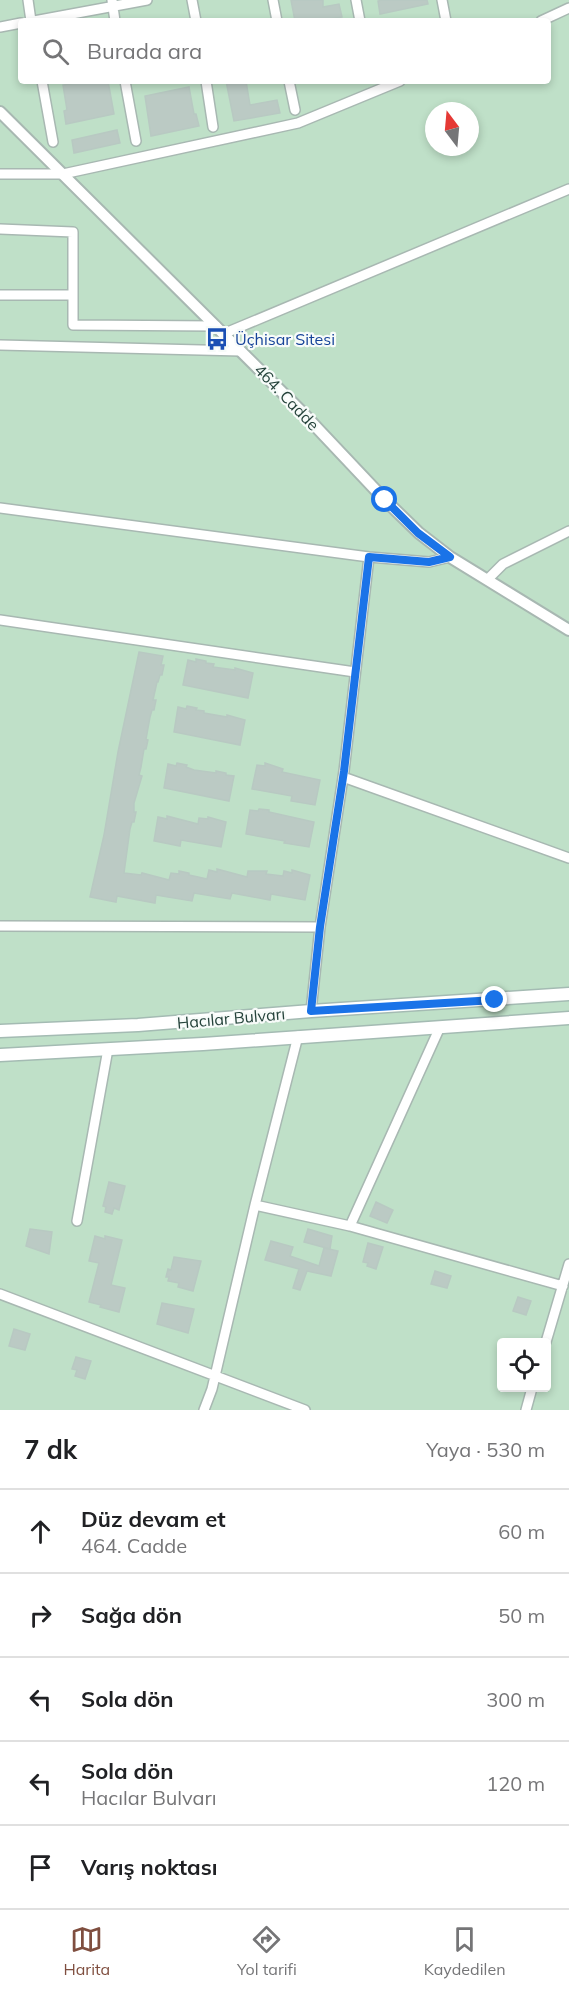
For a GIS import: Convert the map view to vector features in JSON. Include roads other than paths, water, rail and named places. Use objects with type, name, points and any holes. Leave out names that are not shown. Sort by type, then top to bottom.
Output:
[{"type":"main road","name":"Hacılar Bulvarı","points":[[0,1032],[162,1023],[569,994]]},
{"type":"main road","name":"Hacılar Bulvarı","points":[[0,1055],[569,1018]]},
{"type":"street","points":[[28,0],[32,18]]},
{"type":"street","points":[[46,18],[112,3],[147,0]]},
{"type":"street","points":[[192,0],[195,18]]},
{"type":"street","points":[[273,0],[276,18]]},
{"type":"street","points":[[356,0],[359,18]]},
{"type":"street","points":[[442,0],[445,18]]},
{"type":"street","points":[[112,3],[114,18]]},
{"type":"street","points":[[547,18],[569,8]]},
{"type":"street","points":[[0,27],[18,24]]},
{"type":"street","points":[[43,84],[53,142]]},
{"type":"street","points":[[126,84],[135,141]]},
{"type":"street","points":[[206,84],[213,127]]},
{"type":"street","points":[[291,84],[295,110]]},
{"type":"street","points":[[0,174],[63,174],[298,123],[393,84]]},
{"type":"street","name":"464. Cadde","points":[[0,112],[220,330],[404,519],[450,557],[569,630]]},
{"type":"street","points":[[0,229],[73,232],[73,325],[220,330],[569,189]]},
{"type":"street","points":[[0,295],[72,295]]},
{"type":"street","points":[[0,345],[240,351]]},
{"type":"street","points":[[0,508],[369,557],[429,562],[450,557]]},
{"type":"street","points":[[488,579],[503,564],[569,531]]},
{"type":"street","points":[[311,1011],[320,927],[343,777],[369,557]]},
{"type":"street","points":[[0,620],[355,672]]},
{"type":"street","points":[[343,777],[569,858]]},
{"type":"street","points":[[0,926],[320,927]]},
{"type":"street","points":[[350,1226],[440,1027]]},
{"type":"street","points":[[204,1410],[212,1389],[298,1036]]},
{"type":"street","points":[[77,1221],[108,1049]]},
{"type":"street","points":[[255,1205],[350,1226],[563,1286]]},
{"type":"street","points":[[547,1338],[569,1264]]},
{"type":"street","points":[[0,1294],[305,1410]]},
{"type":"street","points":[[526,1410],[531,1392]]},
{"type":"place","name":"Üçhisar Sitesi","points":[[217,339]]}]
